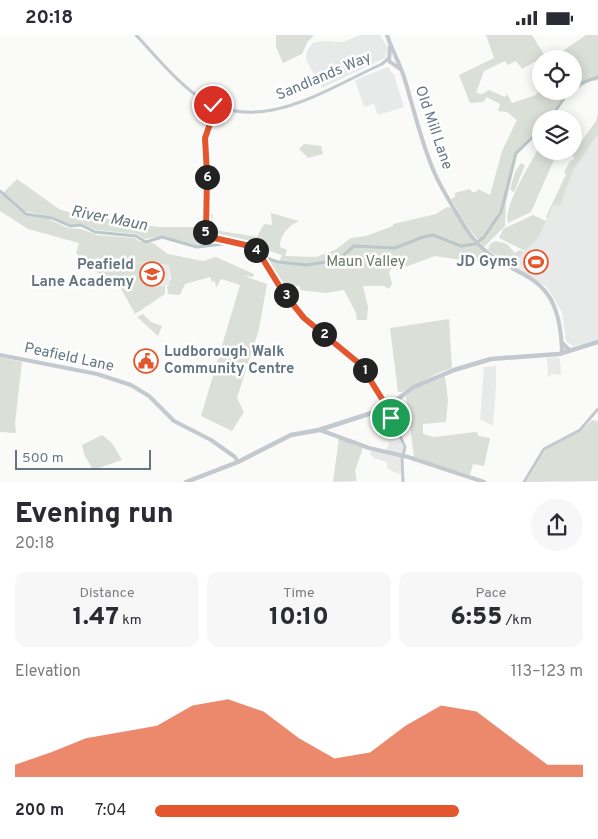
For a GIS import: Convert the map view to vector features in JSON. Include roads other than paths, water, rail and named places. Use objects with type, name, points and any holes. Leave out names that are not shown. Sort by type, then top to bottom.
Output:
[{"type":"highway","points":[[186,481],[238,462],[291,435],[319,430],[387,407],[424,382],[472,364],[497,358],[562,353],[598,342]]},
{"type":"highway","points":[[562,343],[570,351]]},
{"type":"main road","name":"Old Mill Lane","points":[[388,35],[436,176],[477,243],[546,291],[558,312],[562,353]]},
{"type":"main road","name":"Old Mill Lane","points":[[390,44],[389,57],[392,63],[401,70]]},
{"type":"main road","points":[[389,57],[396,57]]},
{"type":"main road","points":[[392,63],[396,57]]},
{"type":"main road","name":"Peafield Lane","points":[[0,355],[61,369],[91,372],[126,383],[144,392],[174,421],[211,440],[238,462]]},
{"type":"main road","points":[[319,430],[369,448],[403,456],[484,481]]},
{"type":"street","name":"Sandlands Way","points":[[136,35],[191,91],[216,107],[240,113],[272,111],[304,100],[382,64]]},
{"type":"street","points":[[382,64],[389,57]]},
{"type":"street","points":[[382,64],[392,63]]},
{"type":"street","points":[[216,107],[205,138],[207,174],[206,233],[214,238],[250,246],[259,253],[275,280],[300,313],[361,365],[387,407],[405,447],[403,481]]},
{"type":"street","points":[[524,481],[544,449],[580,429],[598,409]]},
{"type":"waterway","name":"River Maun","points":[[582,83],[598,77]]},
{"type":"waterway","name":"River Maun","points":[[556,110],[563,100]]},
{"type":"waterway","name":"River Maun","points":[[0,191],[26,214],[52,218],[70,226],[81,225],[95,232],[136,236],[146,242],[162,237],[197,247],[231,243],[247,247],[258,255],[278,262],[307,265],[338,260],[354,246],[395,248],[433,235],[461,246],[475,244],[484,237],[501,212],[516,153],[532,138]]},
{"type":"place","name":"JD Gyms","points":[[536,262]]},
{"type":"place","name":"Peafield Lane Academy","points":[[152,274]]},
{"type":"place","name":"Ludborough Walk Community Centre","points":[[146,361]]},
{"type":"park label","name":"Maun Valley","points":[[366,262]]}]
